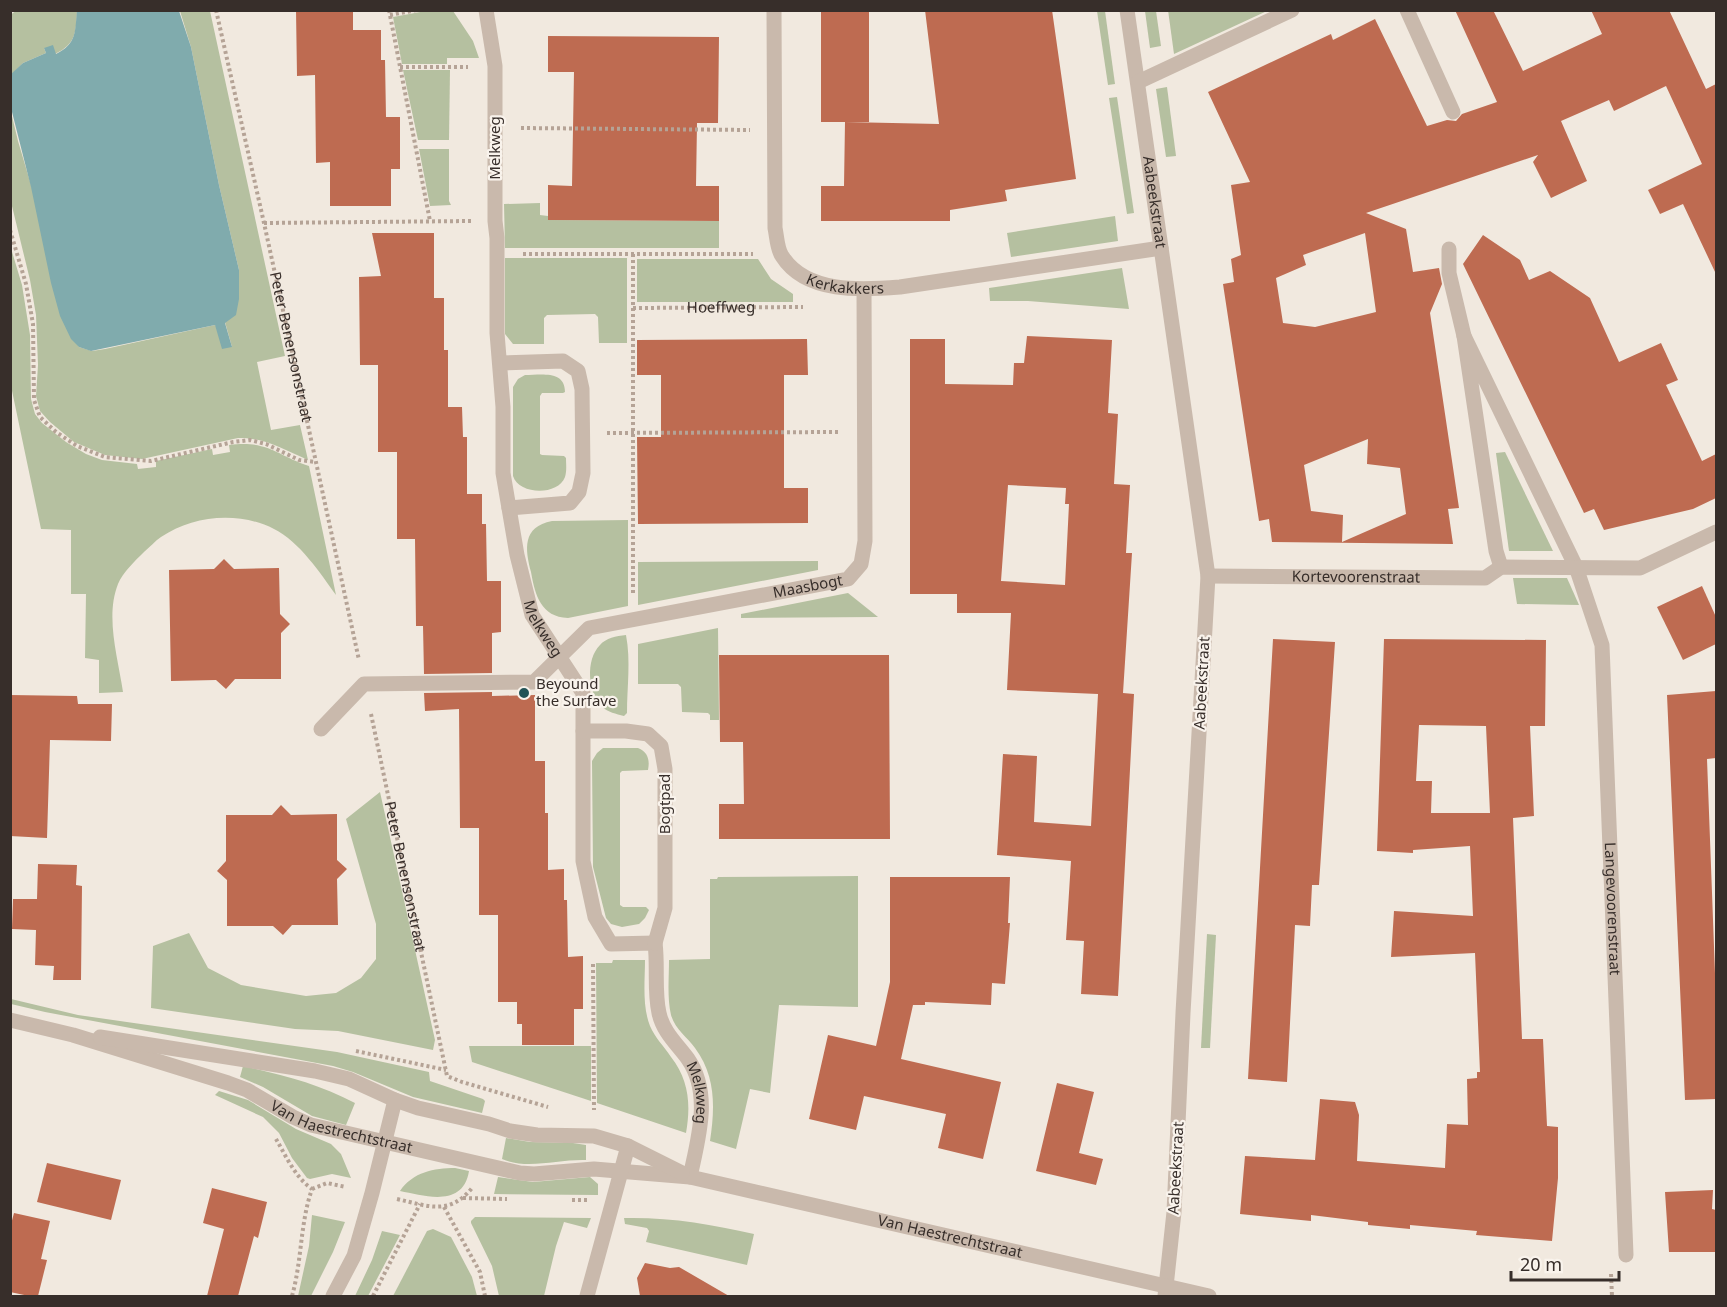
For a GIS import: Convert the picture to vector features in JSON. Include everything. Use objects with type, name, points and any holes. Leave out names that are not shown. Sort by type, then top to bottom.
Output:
[{"type":"street","name":"Melkweg","points":[[486,10],[495,66],[497,333],[503,407],[503,473],[524,585],[532,615],[583,693],[583,861],[596,917],[611,944]]},
{"type":"street","points":[[774,10],[775,228],[780,254]]},
{"type":"street","name":"Aabeekstraat","points":[[1127,10],[1208,576],[1174,1212],[1166,1292]]},
{"type":"street","points":[[1138,82],[1292,10]]},
{"type":"street","points":[[1407,10],[1453,111]]},
{"type":"street","name":"Kerkakkers","points":[[780,254],[803,276],[827,285],[864,290],[900,287],[1161,248]]},
{"type":"street","points":[[1449,249],[1449,273],[1464,336],[1496,551],[1501,567]]},
{"type":"street","name":"Maasbogt","points":[[560,656],[589,628],[848,579],[861,564],[865,541],[864,290]]},
{"type":"street","points":[[1464,336],[1576,567]]},
{"type":"street","points":[[500,363],[564,361],[578,371],[582,389],[583,473],[579,492],[570,503],[509,508]]},
{"type":"street","name":"Kortevoorenstraat","points":[[1208,576],[1485,578],[1501,567],[1640,568],[1716,532]]},
{"type":"street","name":"Langevoorenstraat","points":[[1576,567],[1602,645],[1626,1255]]},
{"type":"street","points":[[321,729],[364,684],[534,682],[560,656]]},
{"type":"street","name":"Bogtpad","points":[[583,731],[627,731],[648,734],[661,746],[665,769],[665,908],[656,943]]},
{"type":"street","name":"Melkweg","points":[[656,943],[658,1012],[664,1029],[689,1060],[701,1093],[698,1137],[690,1177]]},
{"type":"street","points":[[611,944],[656,943]]},
{"type":"street","name":"Van Haestrechtstraat","points":[[10,1020],[73,1035],[247,1090],[311,1125],[384,1142],[520,1173],[594,1169],[690,1177],[1166,1292],[1209,1296]]},
{"type":"street","name":"Van Haestrechtstraat","points":[[73,1035],[117,1038],[315,1071],[349,1079],[418,1108],[510,1131],[537,1135],[594,1136],[627,1146],[690,1177]]},
{"type":"street","points":[[333,1296],[354,1256],[395,1100]]},
{"type":"street","points":[[587,1296],[627,1146]]},
{"type":"path","name":"Peter Benensonstraat","points":[[216,10],[316,462],[447,1076],[496,1091]]},
{"type":"path","points":[[417,10],[389,13],[430,221]]},
{"type":"path","points":[[400,67],[495,66]]},
{"type":"path","points":[[495,128],[775,130]]},
{"type":"path","points":[[264,223],[495,221]]},
{"type":"path","points":[[10,230],[26,284],[33,324],[34,400],[40,417],[56,432],[77,446],[105,458],[152,461],[250,440],[266,444],[299,460],[316,462]]},
{"type":"path","points":[[496,254],[780,254]]},
{"type":"path","points":[[633,254],[633,620]]},
{"type":"path","name":"Hoeffweg","points":[[633,308],[806,307]]},
{"type":"path","points":[[582,433],[864,432]]},
{"type":"path","points":[[594,1136],[593,961],[611,944]]},
{"type":"path","name":"Van Haestrechtstraat","points":[[274,1135],[294,1169],[305,1184],[312,1189],[307,1203],[300,1259],[292,1296]]},
{"type":"path","points":[[463,1198],[444,1207],[480,1272],[485,1296]]},
{"type":"path","points":[[373,1296],[420,1204]]},
{"type":"green space","points":[[431,10],[453,11],[473,41],[479,58],[447,58],[447,64],[402,64],[393,17]]},
{"type":"green space","points":[[1168,10],[1267,10],[1267,11],[1174,54]]},
{"type":"green space","points":[[16,11],[77,11],[77,18],[74,37],[67,46],[55,54],[44,48],[46,53],[23,63],[11,75],[10,15]]},
{"type":"green space","points":[[180,11],[210,11],[285,356],[257,362],[271,430],[300,425],[308,460],[282,448],[247,438],[142,459],[105,455],[74,442],[40,411],[36,396],[38,365],[36,315],[11,202],[10,108],[79,347],[92,351],[105,349],[215,325],[232,347],[225,322],[239,270],[191,47]]},
{"type":"green space","points":[[1097,11],[1105,11],[1115,84],[1108,85]]},
{"type":"green space","points":[[1145,11],[1156,11],[1161,46],[1150,48]]},
{"type":"green space","points":[[403,70],[450,70],[449,140],[418,140]]},
{"type":"green space","points":[[1167,87],[1176,156],[1166,157],[1156,89]]},
{"type":"green space","points":[[1117,97],[1134,213],[1127,214],[1109,98]]},
{"type":"green space","points":[[419,149],[449,149],[449,201],[451,205],[430,206]]},
{"type":"green space","points":[[540,203],[540,215],[548,216],[548,220],[719,221],[719,248],[505,248],[504,204]]},
{"type":"green space","points":[[1115,216],[1118,241],[1011,257],[1007,233]]},
{"type":"green space","points":[[10,245],[22,285],[30,335],[31,399],[35,414],[42,423],[86,454],[102,460],[137,464],[138,469],[156,467],[156,461],[212,449],[213,455],[230,452],[229,445],[242,444],[263,447],[309,466],[336,595],[301,550],[274,529],[260,523],[231,518],[216,518],[187,524],[157,540],[133,563],[120,580],[114,597],[113,624],[123,692],[99,693],[99,660],[85,658],[86,594],[71,594],[71,530],[41,529],[11,386]]},
{"type":"green space","points":[[505,258],[627,258],[627,343],[599,343],[598,317],[595,314],[547,315],[544,318],[544,344],[513,344],[505,334]]},
{"type":"green space","points":[[637,259],[758,259],[771,279],[793,294],[793,302],[637,302]]},
{"type":"green space","points":[[1122,268],[1129,309],[1028,301],[990,301],[989,288]]},
{"type":"green space","points":[[525,375],[551,375],[561,380],[564,385],[565,392],[563,393],[542,393],[540,396],[540,454],[566,458],[565,477],[555,488],[547,490],[530,490],[523,487],[513,476],[513,387],[518,379]]},
{"type":"green space","points":[[1505,452],[1553,551],[1509,551],[1496,453]]},
{"type":"green space","points":[[628,520],[628,606],[568,618],[551,614],[545,609],[537,596],[527,547],[535,528],[552,521]]},
{"type":"green space","points":[[818,561],[818,570],[638,605],[638,562]]},
{"type":"green space","points":[[1513,578],[1567,578],[1579,605],[1517,604]]},
{"type":"green space","points":[[848,593],[878,617],[741,618],[741,614]]},
{"type":"green space","points":[[718,628],[719,720],[710,720],[708,713],[682,712],[681,687],[678,684],[638,684],[638,644]]},
{"type":"green space","points":[[626,635],[628,674],[627,713],[624,716],[609,712],[597,701],[591,685],[590,668],[595,651],[600,645],[612,638]]},
{"type":"green space","points":[[603,748],[638,748],[646,754],[648,760],[648,770],[620,773],[620,905],[646,907],[649,910],[639,924],[622,927],[611,924],[606,918],[593,867],[592,761]]},
{"type":"green space","points":[[380,792],[435,1040],[433,1050],[338,1031],[295,1029],[151,1008],[153,946],[189,933],[208,968],[241,985],[306,996],[336,993],[361,978],[376,959],[376,924],[346,819]]},
{"type":"green space","points":[[858,876],[858,1007],[779,1005],[770,1093],[750,1089],[736,1149],[710,1141],[713,1104],[707,1070],[695,1048],[673,1020],[668,987],[669,960],[710,959],[710,879],[718,877]]},
{"type":"green space","points":[[1207,934],[1216,935],[1210,1048],[1201,1048]]},
{"type":"green space","points":[[613,960],[645,960],[644,993],[647,1018],[654,1034],[682,1075],[688,1103],[686,1133],[597,1103],[596,963],[612,963]]},
{"type":"green space","points":[[11,999],[78,1015],[337,1052],[429,1072],[430,1081],[485,1101],[482,1113],[413,1097],[333,1066],[45,1012],[11,1004]]},
{"type":"green space","points":[[469,1046],[591,1046],[591,1101],[472,1062]]},
{"type":"green space","points":[[243,1066],[328,1090],[355,1103],[346,1125],[312,1116],[263,1087],[240,1077]]},
{"type":"green space","points":[[219,1091],[248,1100],[296,1129],[331,1144],[341,1154],[351,1178],[332,1174],[307,1178],[292,1158],[279,1133],[263,1117],[215,1095]]},
{"type":"green space","points":[[506,1138],[530,1142],[586,1145],[586,1160],[533,1164],[512,1162],[502,1159]]},
{"type":"green space","points":[[455,1168],[469,1171],[465,1183],[451,1195],[431,1197],[400,1191],[411,1179],[424,1172]]},
{"type":"green space","points":[[498,1177],[533,1182],[590,1177],[598,1184],[598,1195],[494,1194]]},
{"type":"green space","points":[[312,1215],[345,1222],[311,1296],[298,1296],[309,1246]]},
{"type":"green space","points":[[475,1217],[591,1218],[587,1228],[564,1222],[544,1296],[499,1296],[492,1266],[471,1223]]},
{"type":"green space","points":[[624,1218],[690,1222],[754,1234],[747,1265],[646,1242],[649,1231],[647,1228],[625,1224]]},
{"type":"green space","points":[[433,1229],[451,1237],[472,1277],[477,1296],[393,1296],[427,1231]]},
{"type":"green space","points":[[382,1231],[400,1235],[368,1296],[355,1296],[372,1260]]},
{"type":"water","points":[[77,10],[179,11],[191,47],[239,270],[239,299],[236,315],[225,323],[232,347],[222,349],[215,325],[91,351],[79,347],[71,339],[60,316],[11,108],[10,75],[23,63],[46,53],[44,48],[53,45],[56,54],[68,46],[74,36]]},
{"type":"building","points":[[296,10],[353,10],[353,30],[381,30],[381,60],[385,60],[386,117],[400,117],[400,169],[391,169],[391,206],[330,206],[330,162],[316,163],[315,75],[297,76]]},
{"type":"building","points":[[821,10],[869,10],[869,122],[821,122]]},
{"type":"building","points":[[925,10],[1052,10],[1076,179],[1005,190],[1007,201],[950,210],[950,221],[821,221],[821,186],[844,186],[845,122],[939,124]]},
{"type":"building","points":[[1455,10],[1493,10],[1523,71],[1602,34],[1591,10],[1669,10],[1706,89],[1716,84],[1716,274],[1683,204],[1660,214],[1648,190],[1702,164],[1666,86],[1614,111],[1609,100],[1561,121],[1587,181],[1551,198],[1533,162],[1538,155],[1366,213],[1406,229],[1413,272],[1439,268],[1442,284],[1430,313],[1459,508],[1448,509],[1453,544],[1272,542],[1269,519],[1259,521],[1223,284],[1234,282],[1231,259],[1241,255],[1231,185],[1250,182],[1208,92],[1331,34],[1333,40],[1375,19],[1427,126],[1447,120],[1456,121],[1462,114],[1497,102]],"holes":[[[1365,233],[1376,312],[1315,327],[1283,323],[1276,278],[1306,265],[1303,255]],[[1368,439],[1367,464],[1400,468],[1406,514],[1342,542],[1343,515],[1311,511],[1304,465]]]},
{"type":"building","points":[[548,36],[719,37],[718,123],[697,123],[696,186],[719,186],[719,221],[548,220],[548,185],[572,186],[574,72],[548,72]]},
{"type":"building","points":[[372,233],[434,233],[434,298],[444,298],[444,350],[448,350],[448,407],[462,407],[463,437],[467,437],[467,494],[482,494],[482,524],[486,524],[487,581],[501,581],[501,632],[492,633],[492,673],[424,674],[423,626],[416,626],[415,539],[397,539],[397,452],[378,452],[378,365],[360,365],[359,277],[381,276]]},
{"type":"building","points":[[1483,235],[1520,260],[1529,280],[1550,271],[1590,298],[1619,362],[1661,343],[1678,380],[1666,385],[1702,461],[1716,454],[1716,498],[1693,509],[1604,530],[1594,509],[1584,513],[1463,264]]},
{"type":"building","points":[[1027,336],[1112,340],[1108,413],[1118,414],[1114,484],[1130,485],[1126,553],[1132,553],[1123,693],[1134,694],[1118,996],[1081,994],[1084,941],[1066,940],[1071,861],[997,855],[1003,754],[1037,756],[1034,822],[1091,826],[1098,694],[1007,690],[1011,613],[957,613],[957,594],[910,594],[910,339],[945,339],[945,384],[1013,385],[1014,363],[1024,363]],"holes":[[[1008,485],[1066,488],[1065,504],[1069,504],[1065,585],[1001,581]]]},
{"type":"building","points":[[807,339],[808,375],[784,375],[784,488],[808,488],[808,523],[638,524],[637,437],[661,437],[661,375],[637,375],[637,340]]},
{"type":"building","points":[[224,559],[234,569],[279,568],[280,614],[290,624],[281,633],[281,679],[235,679],[226,689],[216,680],[171,681],[169,570],[214,569]]},
{"type":"building","points":[[1702,586],[1716,617],[1716,644],[1683,660],[1657,607]]},
{"type":"building","points":[[1273,639],[1335,642],[1319,885],[1312,885],[1310,926],[1295,925],[1287,1082],[1248,1079]]},
{"type":"building","points":[[1384,639],[1546,640],[1545,726],[1530,726],[1534,816],[1513,818],[1522,1039],[1543,1039],[1547,1126],[1558,1127],[1558,1178],[1552,1241],[1476,1235],[1477,1231],[1410,1225],[1410,1229],[1368,1225],[1368,1222],[1311,1215],[1311,1221],[1240,1214],[1245,1156],[1315,1160],[1320,1099],[1355,1102],[1359,1115],[1357,1161],[1445,1168],[1447,1124],[1468,1125],[1467,1079],[1477,1078],[1477,1072],[1480,1072],[1475,953],[1391,957],[1394,911],[1473,916],[1470,846],[1413,850],[1413,853],[1377,851]],"holes":[[[1419,725],[1486,726],[1490,813],[1431,813],[1432,781],[1416,781]]]},
{"type":"building","points":[[719,655],[889,655],[890,839],[719,839],[719,804],[744,804],[743,742],[720,742]]},
{"type":"building","points":[[1716,691],[1716,758],[1707,759],[1716,1000],[1716,1099],[1685,1100],[1667,695]]},
{"type":"building","points":[[492,692],[492,696],[535,695],[535,761],[545,761],[548,870],[564,869],[568,957],[583,956],[583,1009],[574,1009],[574,1045],[522,1045],[522,1024],[517,1024],[517,1002],[498,1002],[498,915],[479,915],[479,828],[460,828],[459,709],[425,711],[424,693]]},
{"type":"building","points":[[10,695],[77,696],[78,704],[112,704],[111,741],[50,740],[47,838],[10,836]]},
{"type":"building","points":[[281,805],[291,815],[337,814],[337,860],[347,869],[337,879],[338,925],[292,925],[283,935],[273,926],[227,926],[227,880],[217,871],[226,861],[226,815],[272,815]]},
{"type":"building","points":[[38,864],[77,865],[76,885],[82,886],[81,980],[53,980],[54,966],[35,965],[36,930],[12,929],[13,899],[37,899]]},
{"type":"building","points":[[890,877],[1010,877],[1008,923],[1010,923],[1005,984],[992,983],[991,1005],[925,1002],[925,1005],[913,1005],[901,1059],[1001,1082],[983,1159],[938,1148],[946,1114],[864,1096],[856,1130],[809,1119],[828,1035],[876,1046],[890,982]]},
{"type":"building","points":[[1057,1083],[1094,1092],[1079,1153],[1103,1159],[1096,1185],[1036,1171]]},
{"type":"building","points":[[47,1163],[121,1180],[111,1220],[37,1202]]},
{"type":"building","points":[[212,1188],[267,1202],[258,1238],[254,1236],[238,1296],[207,1296],[224,1229],[203,1223]]},
{"type":"building","points":[[1713,1190],[1712,1209],[1716,1210],[1716,1252],[1669,1252],[1665,1192]]},
{"type":"building","points":[[14,1213],[50,1221],[41,1259],[47,1260],[38,1296],[10,1292],[10,1228]]},
{"type":"building","points":[[645,1263],[670,1268],[679,1267],[729,1296],[640,1296],[637,1278]]},
{"type":"place","name":"Beyound the Surfave","points":[[524,693]]}]
